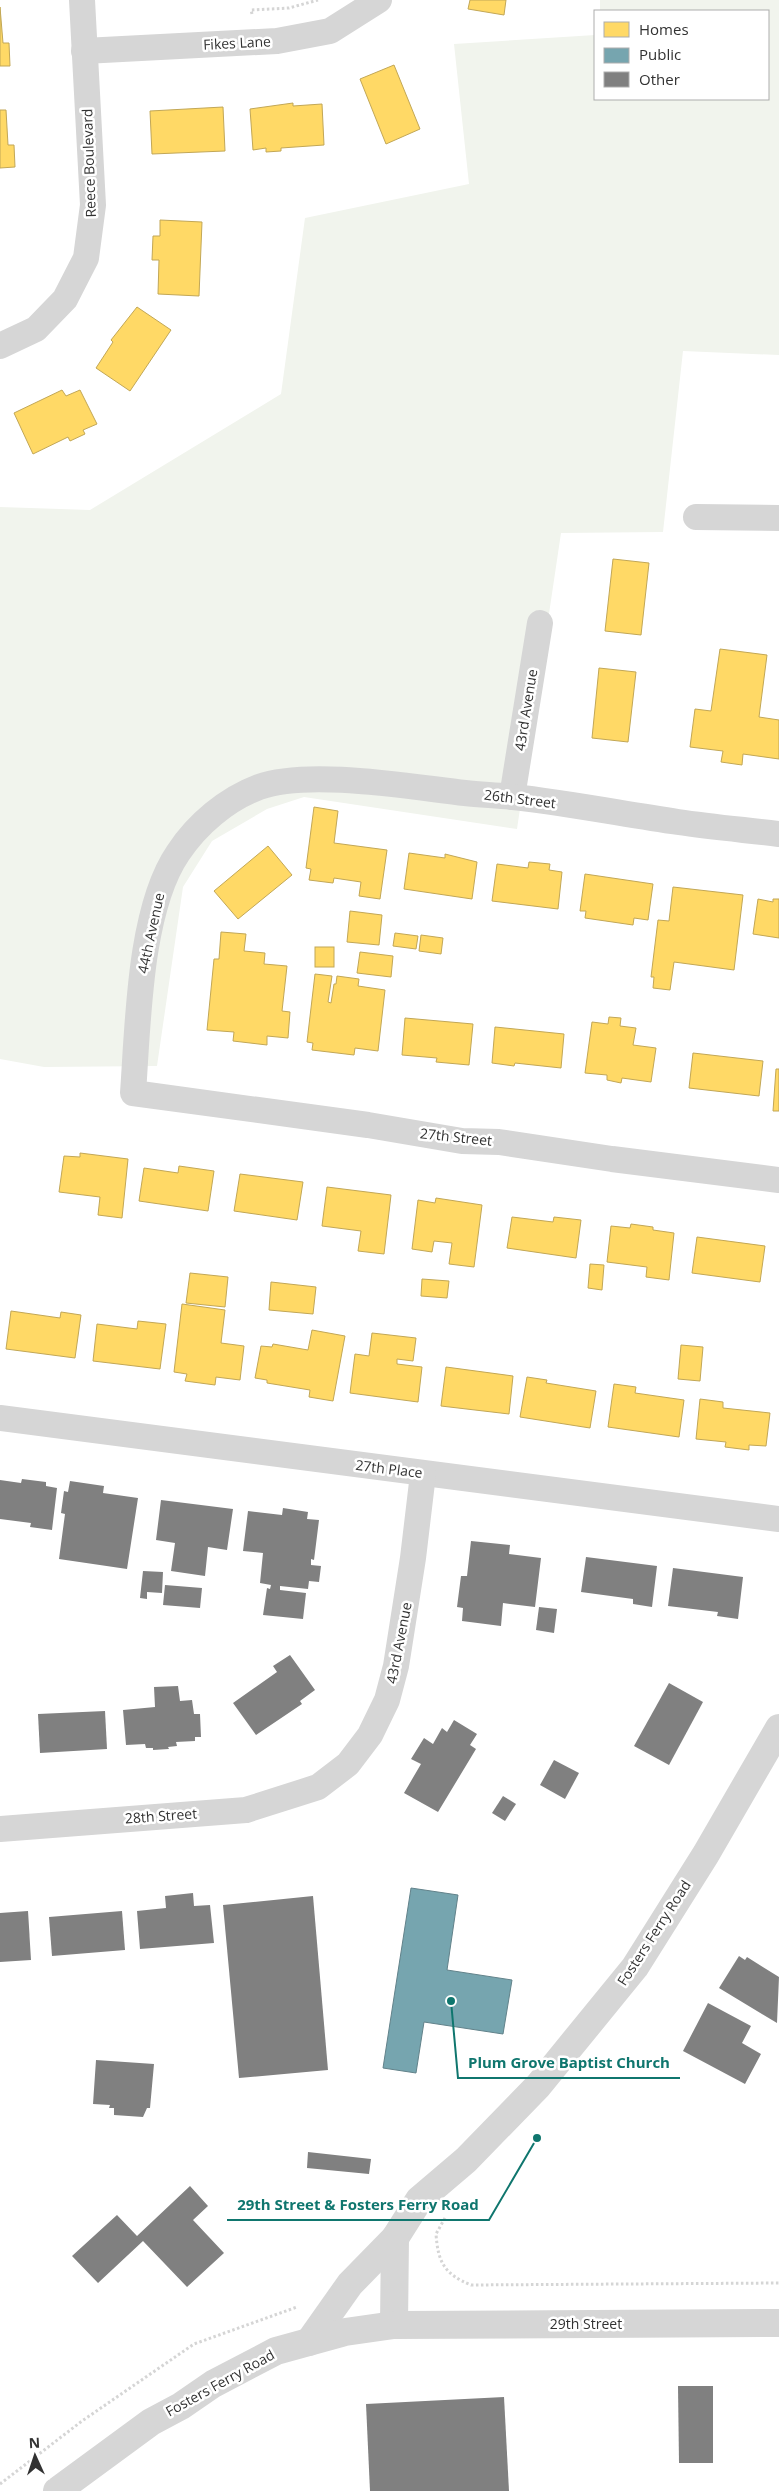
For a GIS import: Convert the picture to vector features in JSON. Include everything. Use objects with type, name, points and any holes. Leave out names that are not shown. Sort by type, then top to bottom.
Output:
[{"type":"street","name":"Reece Boulevard","points":[[0,346],[36,329],[65,299],[86,258],[93,205],[82,0]]},
{"type":"street","name":"Fikes Lane","points":[[84,51],[277,41],[330,31],[379,0]]},
{"type":"street","points":[[696,517],[779,518]]},
{"type":"street","name":"43rd Avenue","points":[[512,797],[540,624]]},
{"type":"street","name":"26th Street","points":[[259,787],[295,781],[330,780],[512,797],[682,823],[779,834]]},
{"type":"street","name":"44th Avenue","points":[[133,1093],[140,991],[152,921],[161,886],[177,854],[199,826],[228,804],[259,787]]},
{"type":"street","name":"27th Street","points":[[133,1093],[368,1125],[462,1141],[499,1142],[612,1160],[779,1180]]},
{"type":"street","name":"27th Place","points":[[0,1418],[779,1519]]},
{"type":"street","name":"43rd Avenue","points":[[318,1787],[348,1764],[370,1735],[387,1700],[401,1637],[423,1474]]},
{"type":"street","name":"Fosters Ferry Road","points":[[309,2342],[356,2278],[395,2238],[419,2200],[466,2160],[538,2086],[636,1967],[706,1854],[779,1728]]},
{"type":"street","name":"28th Street","points":[[0,1828],[246,1810],[318,1787]]},
{"type":"street","points":[[394,2326],[395,2238]]},
{"type":"street","name":"29th Street","points":[[394,2326],[779,2323]]},
{"type":"street","name":"Fosters Ferry Road","points":[[57,2491],[151,2422],[181,2406],[212,2384],[276,2351],[345,2332],[394,2326]]},
{"type":"path","points":[[449,2211],[436,2234],[440,2261],[457,2279],[471,2285],[779,2283]]},
{"type":"shaded area","points":[[600,0],[779,0],[779,355],[683,351],[663,532],[561,533],[517,829],[304,797],[267,809],[212,841],[183,887],[157,1066],[44,1067],[0,1059],[0,507],[90,510],[281,394],[305,218],[469,184],[454,44],[594,35],[594,100],[769,100],[769,10],[600,10]]},
{"type":"building: Homes","points":[[470,0],[506,0],[504,15],[468,9]]},
{"type":"building: Homes","points":[[0,7],[3,43],[9,43],[10,66],[0,66]]},
{"type":"building: Homes","points":[[394,65],[420,129],[386,144],[360,79]]},
{"type":"building: Homes","points":[[293,103],[293,106],[322,104],[324,145],[281,148],[281,151],[266,152],[266,148],[253,150],[250,109]]},
{"type":"building: Homes","points":[[223,107],[225,151],[152,154],[150,111]]},
{"type":"building: Homes","points":[[0,110],[6,110],[8,145],[14,145],[15,167],[0,168]]},
{"type":"building: Homes","points":[[160,220],[202,222],[199,296],[158,294],[159,260],[152,260],[153,236],[160,236]]},
{"type":"building: Homes","points":[[137,307],[171,330],[130,391],[96,368],[113,342],[111,340]]},
{"type":"building: Homes","points":[[62,390],[66,396],[80,390],[97,424],[83,430],[85,434],[70,441],[68,437],[33,454],[14,413]]},
{"type":"building: Homes","points":[[613,559],[649,563],[641,635],[605,631]]},
{"type":"building: Homes","points":[[720,649],[767,655],[759,717],[779,720],[779,759],[743,754],[742,765],[721,762],[723,751],[690,747],[695,709],[711,711]]},
{"type":"building: Homes","points":[[599,668],[636,672],[628,742],[592,738]]},
{"type":"building: Homes","points":[[314,807],[338,811],[334,843],[387,850],[380,899],[359,896],[361,882],[334,878],[333,883],[309,880],[311,869],[306,868]]},
{"type":"building: Homes","points":[[268,846],[292,875],[238,919],[214,891]]},
{"type":"building: Homes","points":[[409,853],[445,858],[445,854],[477,862],[472,899],[404,889]]},
{"type":"building: Homes","points":[[529,862],[550,864],[549,870],[562,872],[558,909],[492,901],[497,864],[528,868]]},
{"type":"building: Homes","points":[[585,874],[653,884],[648,920],[634,918],[633,925],[585,918],[586,911],[580,911]]},
{"type":"building: Homes","points":[[673,887],[743,895],[734,970],[674,962],[670,990],[653,988],[654,977],[651,977],[658,920],[669,921]]},
{"type":"building: Homes","points":[[758,899],[773,902],[773,899],[779,899],[779,938],[753,934]]},
{"type":"building: Homes","points":[[350,911],[382,915],[379,945],[347,942]]},
{"type":"building: Homes","points":[[221,932],[246,934],[244,951],[265,953],[264,964],[287,966],[282,1011],[290,1012],[288,1038],[267,1036],[267,1045],[233,1041],[234,1032],[207,1030],[214,959],[219,959]]},
{"type":"building: Homes","points":[[395,933],[418,936],[416,949],[393,946]]},
{"type":"building: Homes","points":[[421,935],[443,938],[441,954],[419,951]]},
{"type":"building: Homes","points":[[315,947],[334,947],[334,967],[315,967]]},
{"type":"building: Homes","points":[[360,952],[393,956],[391,977],[357,973]]},
{"type":"building: Homes","points":[[315,974],[332,976],[328,1002],[331,1003],[337,976],[359,979],[358,986],[385,990],[378,1051],[355,1048],[354,1055],[312,1050],[313,1043],[307,1042]]},
{"type":"building: Homes","points":[[609,1017],[621,1018],[620,1026],[636,1028],[633,1045],[656,1048],[651,1082],[622,1078],[621,1083],[607,1080],[607,1075],[585,1073],[592,1022],[608,1024]]},
{"type":"building: Homes","points":[[405,1018],[473,1024],[469,1065],[436,1062],[437,1058],[402,1055]]},
{"type":"building: Homes","points":[[495,1027],[564,1034],[561,1068],[515,1063],[514,1066],[492,1063]]},
{"type":"building: Homes","points":[[693,1053],[763,1061],[759,1096],[689,1088]]},
{"type":"building: Homes","points":[[776,1069],[779,1069],[779,1111],[773,1111]]},
{"type":"building: Homes","points":[[80,1153],[128,1159],[122,1218],[98,1215],[100,1197],[59,1192],[64,1156],[80,1157]]},
{"type":"building: Homes","points":[[179,1166],[214,1171],[208,1211],[139,1201],[144,1168],[178,1173]]},
{"type":"building: Homes","points":[[240,1174],[303,1182],[297,1220],[234,1211]]},
{"type":"building: Homes","points":[[327,1187],[391,1195],[384,1254],[358,1251],[361,1231],[322,1226]]},
{"type":"building: Homes","points":[[436,1198],[482,1205],[474,1267],[449,1264],[452,1243],[434,1241],[432,1252],[412,1249],[418,1200],[435,1203]]},
{"type":"building: Homes","points":[[512,1217],[553,1222],[554,1217],[581,1220],[576,1258],[507,1248]]},
{"type":"building: Homes","points":[[631,1224],[653,1227],[653,1230],[674,1233],[669,1280],[646,1277],[647,1267],[607,1262],[611,1226],[630,1228]]},
{"type":"building: Homes","points":[[697,1237],[765,1246],[760,1282],[692,1273]]},
{"type":"building: Homes","points":[[590,1264],[604,1265],[602,1290],[588,1288]]},
{"type":"building: Homes","points":[[190,1273],[228,1277],[225,1307],[186,1303]]},
{"type":"building: Homes","points":[[422,1279],[449,1281],[447,1298],[421,1296]]},
{"type":"building: Homes","points":[[271,1282],[316,1287],[313,1314],[269,1310]]},
{"type":"building: Homes","points":[[182,1304],[225,1310],[221,1343],[244,1346],[240,1380],[216,1377],[215,1385],[185,1381],[187,1374],[174,1372]]},
{"type":"building: Homes","points":[[11,1311],[60,1318],[61,1312],[81,1315],[75,1358],[6,1349]]},
{"type":"building: Homes","points":[[138,1321],[166,1324],[160,1369],[93,1361],[97,1324],[137,1329]]},
{"type":"building: Homes","points":[[312,1330],[345,1336],[333,1401],[309,1397],[310,1390],[267,1383],[267,1380],[255,1378],[261,1346],[272,1347],[273,1344],[308,1350]]},
{"type":"building: Homes","points":[[372,1333],[416,1338],[413,1361],[397,1359],[397,1364],[422,1367],[418,1402],[350,1393],[355,1354],[369,1356]]},
{"type":"building: Homes","points":[[681,1345],[703,1347],[700,1381],[678,1379]]},
{"type":"building: Homes","points":[[446,1367],[513,1376],[509,1414],[441,1406]]},
{"type":"building: Homes","points":[[527,1377],[547,1380],[546,1383],[596,1391],[590,1428],[520,1417]]},
{"type":"building: Homes","points":[[614,1384],[636,1387],[635,1393],[684,1400],[679,1437],[608,1427]]},
{"type":"building: Homes","points":[[700,1399],[723,1402],[723,1408],[770,1413],[766,1446],[749,1445],[749,1450],[725,1447],[726,1442],[696,1439]]},
{"type":"building: Public","points":[[411,1888],[458,1895],[447,1970],[512,1980],[503,2034],[424,2022],[416,2073],[383,2068]]},
{"type":"building: Other","points":[[22,1479],[46,1482],[46,1486],[57,1488],[52,1530],[30,1527],[31,1523],[0,1519],[0,1480],[21,1483]]},
{"type":"building: Other","points":[[70,1481],[104,1486],[103,1493],[138,1498],[127,1569],[59,1559],[65,1514],[61,1513],[64,1491],[68,1492]]},
{"type":"building: Other","points":[[161,1500],[233,1509],[227,1550],[208,1547],[205,1576],[171,1571],[175,1543],[156,1540]]},
{"type":"building: Other","points":[[283,1508],[308,1512],[307,1519],[319,1520],[314,1560],[311,1559],[311,1565],[321,1566],[319,1582],[309,1581],[308,1589],[280,1586],[280,1590],[306,1593],[303,1619],[263,1615],[267,1588],[270,1589],[271,1585],[260,1583],[263,1553],[243,1551],[248,1511],[282,1515]]},
{"type":"building: Other","points":[[471,1541],[510,1545],[509,1554],[541,1558],[535,1607],[503,1603],[501,1626],[462,1621],[463,1608],[457,1607],[461,1576],[467,1576]]},
{"type":"building: Other","points":[[586,1557],[657,1566],[652,1607],[633,1604],[633,1599],[581,1592]]},
{"type":"building: Other","points":[[673,1568],[743,1577],[738,1619],[717,1616],[718,1612],[668,1606]]},
{"type":"building: Other","points":[[143,1571],[163,1572],[162,1593],[147,1592],[147,1599],[140,1598]]},
{"type":"building: Other","points":[[165,1585],[202,1588],[200,1608],[163,1605]]},
{"type":"building: Other","points":[[539,1607],[557,1609],[554,1633],[536,1630]]},
{"type":"building: Other","points":[[290,1655],[315,1690],[300,1701],[302,1704],[256,1735],[233,1703],[277,1672],[273,1666]]},
{"type":"building: Other","points":[[669,1683],[703,1702],[669,1765],[634,1746]]},
{"type":"building: Other","points":[[178,1686],[180,1701],[192,1700],[194,1714],[200,1714],[201,1737],[195,1737],[195,1741],[176,1742],[177,1746],[168,1747],[169,1749],[153,1750],[153,1748],[146,1748],[145,1744],[126,1745],[123,1710],[155,1707],[154,1687]]},
{"type":"building: Other","points":[[105,1711],[107,1749],[40,1753],[38,1714]]},
{"type":"building: Other","points":[[454,1720],[477,1734],[470,1745],[476,1749],[438,1812],[404,1793],[421,1764],[411,1759],[424,1738],[433,1744],[442,1728],[447,1732]]},
{"type":"building: Other","points":[[554,1760],[579,1773],[565,1799],[540,1785]]},
{"type":"building: Other","points":[[503,1796],[516,1804],[505,1821],[492,1813]]},
{"type":"building: Other","points":[[193,1893],[194,1906],[210,1905],[214,1943],[140,1949],[137,1911],[166,1908],[165,1896]]},
{"type":"building: Other","points":[[313,1896],[328,2070],[239,2078],[223,1905]]},
{"type":"building: Other","points":[[28,1911],[31,1960],[0,1962],[0,1913]]},
{"type":"building: Other","points":[[122,1911],[125,1950],[52,1956],[49,1917]]},
{"type":"building: Other","points":[[739,1956],[745,1960],[747,1957],[779,1977],[777,2023],[719,1988]]},
{"type":"building: Other","points":[[708,2003],[751,2026],[742,2043],[761,2054],[745,2084],[683,2051]]},
{"type":"building: Other","points":[[96,2060],[154,2064],[150,2108],[147,2108],[143,2117],[114,2115],[114,2108],[109,2108],[110,2105],[93,2104]]},
{"type":"building: Other","points":[[308,2152],[371,2159],[369,2174],[307,2168]]},
{"type":"building: Other","points":[[190,2186],[208,2206],[193,2220],[224,2253],[187,2287],[143,2241],[98,2283],[72,2256],[117,2215],[137,2236]]},
{"type":"building: Other","points":[[678,2386],[713,2386],[713,2463],[679,2463]]},
{"type":"building: Other","points":[[504,2397],[509,2491],[370,2491],[366,2404]]},
{"type":"place","name":"Plum Grove Baptist Church","points":[[451,2001]]},
{"type":"place","name":"29th Street & Fosters Ferry Road","points":[[537,2138]]}]
